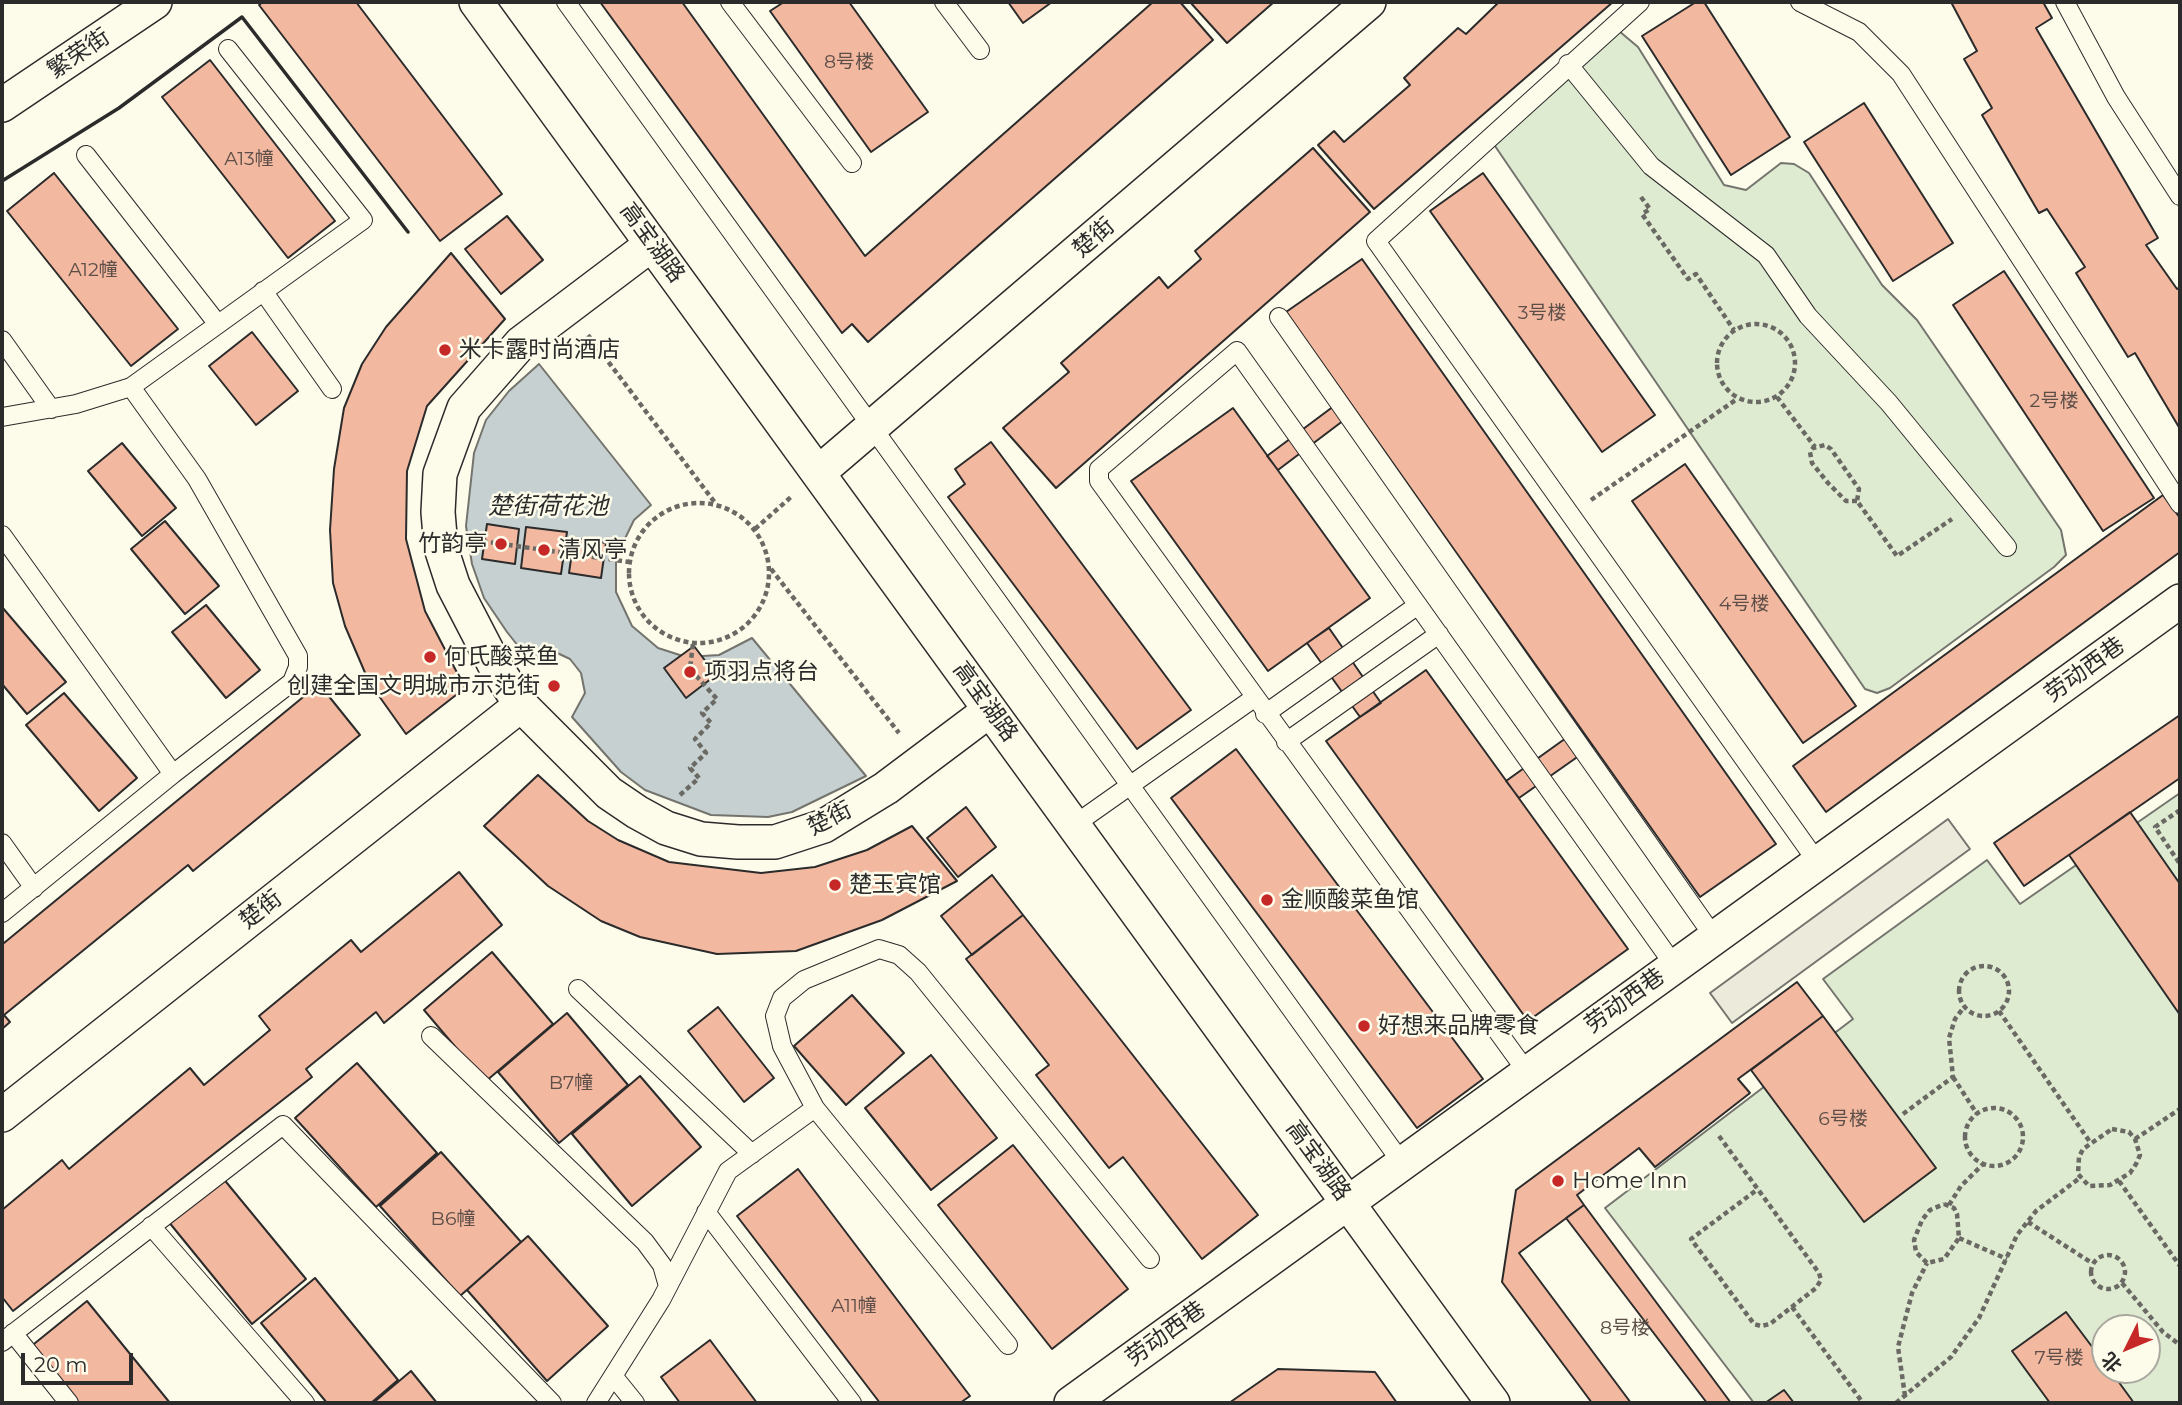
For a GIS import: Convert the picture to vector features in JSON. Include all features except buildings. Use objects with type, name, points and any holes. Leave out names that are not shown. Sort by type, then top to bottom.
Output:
[{"type":"street","name":"繁荣街","points":[[2,105],[155,2]]},
{"type":"street","name":"高宝湖路","points":[[476,2],[1493,1403]]},
{"type":"street","name":"楚街","points":[[818,473],[1369,2]]},
{"type":"street","name":"楚街","points":[[652,244],[521,344],[464,408],[440,474],[438,512],[442,548],[453,585],[494,664],[521,705],[609,793],[666,828],[701,839],[775,842],[824,826],[921,762],[990,710]]},
{"type":"street","name":"劳动西巷","points":[[1071,1403],[2180,600]]},
{"type":"street","name":"楚街","points":[[2,1115],[521,705]]},
{"type":"lane","points":[[566,2],[1402,1163]]},
{"type":"lane","points":[[730,2],[852,163]]},
{"type":"lane","points":[[944,2],[980,50]]},
{"type":"lane","points":[[1640,2],[1568,64],[1376,241],[1818,863]]},
{"type":"lane","points":[[1800,2],[1859,32],[1901,74],[2180,504]]},
{"type":"lane","points":[[2065,2],[2116,97],[2180,196]]},
{"type":"lane","points":[[2,417],[51,409],[131,387],[363,220],[228,49]]},
{"type":"lane","points":[[1568,64],[1651,166],[1766,255],[1808,316],[1889,403],[2007,547]]},
{"type":"lane","points":[[86,155],[218,324]]},
{"type":"lane","points":[[263,291],[332,388]]},
{"type":"lane","points":[[1279,317],[1714,937]]},
{"type":"lane","points":[[2,341],[51,409]]},
{"type":"lane","points":[[1527,1072],[1103,489],[1097,473],[1237,351],[1674,965]]},
{"type":"lane","points":[[2,913],[173,774],[292,682],[298,667],[298,656],[197,479],[131,387]]},
{"type":"lane","points":[[2,536],[173,774]]},
{"type":"lane","points":[[1265,714],[1418,605]]},
{"type":"lane","points":[[1286,742],[1439,634]]},
{"type":"lane","points":[[1074,825],[1254,698]]},
{"type":"lane","points":[[2,843],[34,888]]},
{"type":"lane","points":[[1008,1345],[815,1108],[782,1045],[775,1016],[782,998],[803,980],[879,949],[899,955],[918,972],[1150,1259]]},
{"type":"lane","points":[[578,989],[752,1154]]},
{"type":"lane","points":[[431,1036],[645,1242],[662,1265],[668,1286]]},
{"type":"lane","points":[[596,1403],[668,1286],[727,1171],[815,1108]]},
{"type":"lane","points":[[69,1403],[7,1338],[283,1125],[552,1403]]},
{"type":"lane","points":[[706,1212],[852,1403]]},
{"type":"lane","points":[[151,1226],[305,1403]]},
{"type":"lane","points":[[614,1377],[635,1403]]},
{"type":"path","points":[[1636,190],[1650,209],[1642,214],[1688,279],[1696,274],[1734,330]]},
{"type":"path","points":[[568,308],[716,504]]},
{"type":"path","points":[[1758,324],[1771,327],[1790,343],[1795,370],[1790,383],[1777,397],[1765,403],[1737,399],[1727,392],[1716,366],[1723,340],[1734,330],[1758,324]]},
{"type":"path","points":[[1777,397],[1815,447]]},
{"type":"path","points":[[1570,514],[1737,399]]},
{"type":"path","points":[[1857,501],[1846,501],[1812,463],[1810,452],[1815,447],[1825,445],[1831,449],[1859,489],[1857,501],[1897,556],[1973,505]]},
{"type":"path","points":[[755,529],[818,473]]},
{"type":"path","points":[[693,502],[716,504],[738,514],[755,529],[766,550],[770,568],[766,596],[755,617],[727,637],[694,643],[671,638],[652,625],[637,607],[630,585],[629,562],[637,540],[651,522],[671,508],[693,502]]},
{"type":"path","points":[[464,538],[629,562]]},
{"type":"path","points":[[770,568],[921,762]]},
{"type":"path","points":[[687,802],[680,795],[699,778],[690,768],[706,752],[695,739],[711,723],[702,713],[717,699],[690,669],[694,643]]},
{"type":"path","points":[[2180,810],[2155,827],[2180,864]]},
{"type":"path","points":[[1990,966],[2001,972],[2009,987],[2009,996],[1999,1011],[1983,1016],[1964,1007],[1959,998],[1960,980],[1973,967],[1990,966]]},
{"type":"path","points":[[1964,1007],[1955,1019],[1949,1038],[1953,1077],[1978,1114]]},
{"type":"path","points":[[1999,1011],[2090,1142]]},
{"type":"path","points":[[1903,1114],[1953,1077]]},
{"type":"path","points":[[1987,1109],[2007,1111],[2015,1117],[2022,1130],[2023,1140],[2015,1158],[2006,1164],[1983,1164],[1974,1158],[1965,1140],[1966,1130],[1978,1114],[1987,1109]]},
{"type":"path","points":[[2135,1139],[2180,1109]]},
{"type":"path","points":[[2112,1129],[2129,1132],[2135,1139],[2140,1155],[2130,1173],[2119,1181],[2095,1188],[2081,1177],[2077,1166],[2079,1157],[2090,1142],[2112,1129]]},
{"type":"path","points":[[1719,1136],[1758,1189],[1819,1273],[1821,1280],[1816,1288],[1770,1324],[1754,1324],[1691,1239],[1758,1189]]},
{"type":"path","points":[[1950,1205],[1961,1186],[1983,1164]]},
{"type":"path","points":[[1896,1403],[1951,1357],[1979,1318],[2017,1235],[2036,1211],[2081,1177]]},
{"type":"path","points":[[2119,1181],[2180,1266]]},
{"type":"path","points":[[1944,1204],[1950,1205],[1959,1220],[1959,1238],[1944,1259],[1927,1263],[1916,1252],[1917,1231],[1930,1210],[1944,1204]]},
{"type":"path","points":[[2028,1222],[2092,1263]]},
{"type":"path","points":[[1959,1238],[2007,1259]]},
{"type":"path","points":[[2107,1254],[2118,1258],[2126,1272],[2122,1283],[2112,1290],[2100,1288],[2092,1280],[2092,1263],[2107,1254]]},
{"type":"path","points":[[1905,1397],[1898,1347],[1912,1293],[1927,1263]]},
{"type":"path","points":[[2122,1283],[2163,1332],[2180,1345]]},
{"type":"path","points":[[1792,1307],[1863,1403]]},
{"type":"green space","points":[[1619,31],[1638,47],[1724,185],[1746,190],[1781,163],[1794,164],[1809,173],[1882,285],[1917,320],[2061,530],[2066,555],[2054,567],[1890,688],[1877,693],[1865,689],[1495,146],[1499,131]]},
{"type":"green space","points":[[2180,793],[2180,1403],[1754,1403],[1605,1208],[1853,1019],[1823,979],[1987,860],[2020,904]]},
{"type":"shaded area","points":[[1948,819],[1970,849],[1732,1023],[1710,993]]},
{"type":"water","name":"楚街荷花池","points":[[539,364],[651,505],[634,520],[616,557],[616,592],[632,626],[658,648],[686,657],[719,655],[752,638],[866,776],[792,812],[768,817],[711,815],[645,790],[621,772],[572,717],[585,693],[581,673],[570,659],[553,651],[530,661],[507,632],[484,598],[472,564],[466,526],[474,453],[486,420],[509,391]]},
{"type":"wall","points":[[2,181],[119,108],[242,17],[408,232]]},
{"type":"place","name":"米卡露时尚酒店","points":[[445,350]]},
{"type":"place","name":"竹韵亭","points":[[501,544]]},
{"type":"place","name":"清风亭","points":[[544,550]]},
{"type":"place","name":"何氏酸菜鱼","points":[[430,657]]},
{"type":"place","name":"项羽点将台","points":[[690,672]]},
{"type":"place","name":"创建全国文明城市示范街","points":[[554,686]]},
{"type":"place","name":"楚玉宾馆","points":[[835,885]]},
{"type":"place","name":"金顺酸菜鱼馆","points":[[1267,900]]},
{"type":"place","name":"好想来品牌零食","points":[[1364,1026]]},
{"type":"place","name":"Home Inn","points":[[1558,1181]]}]
